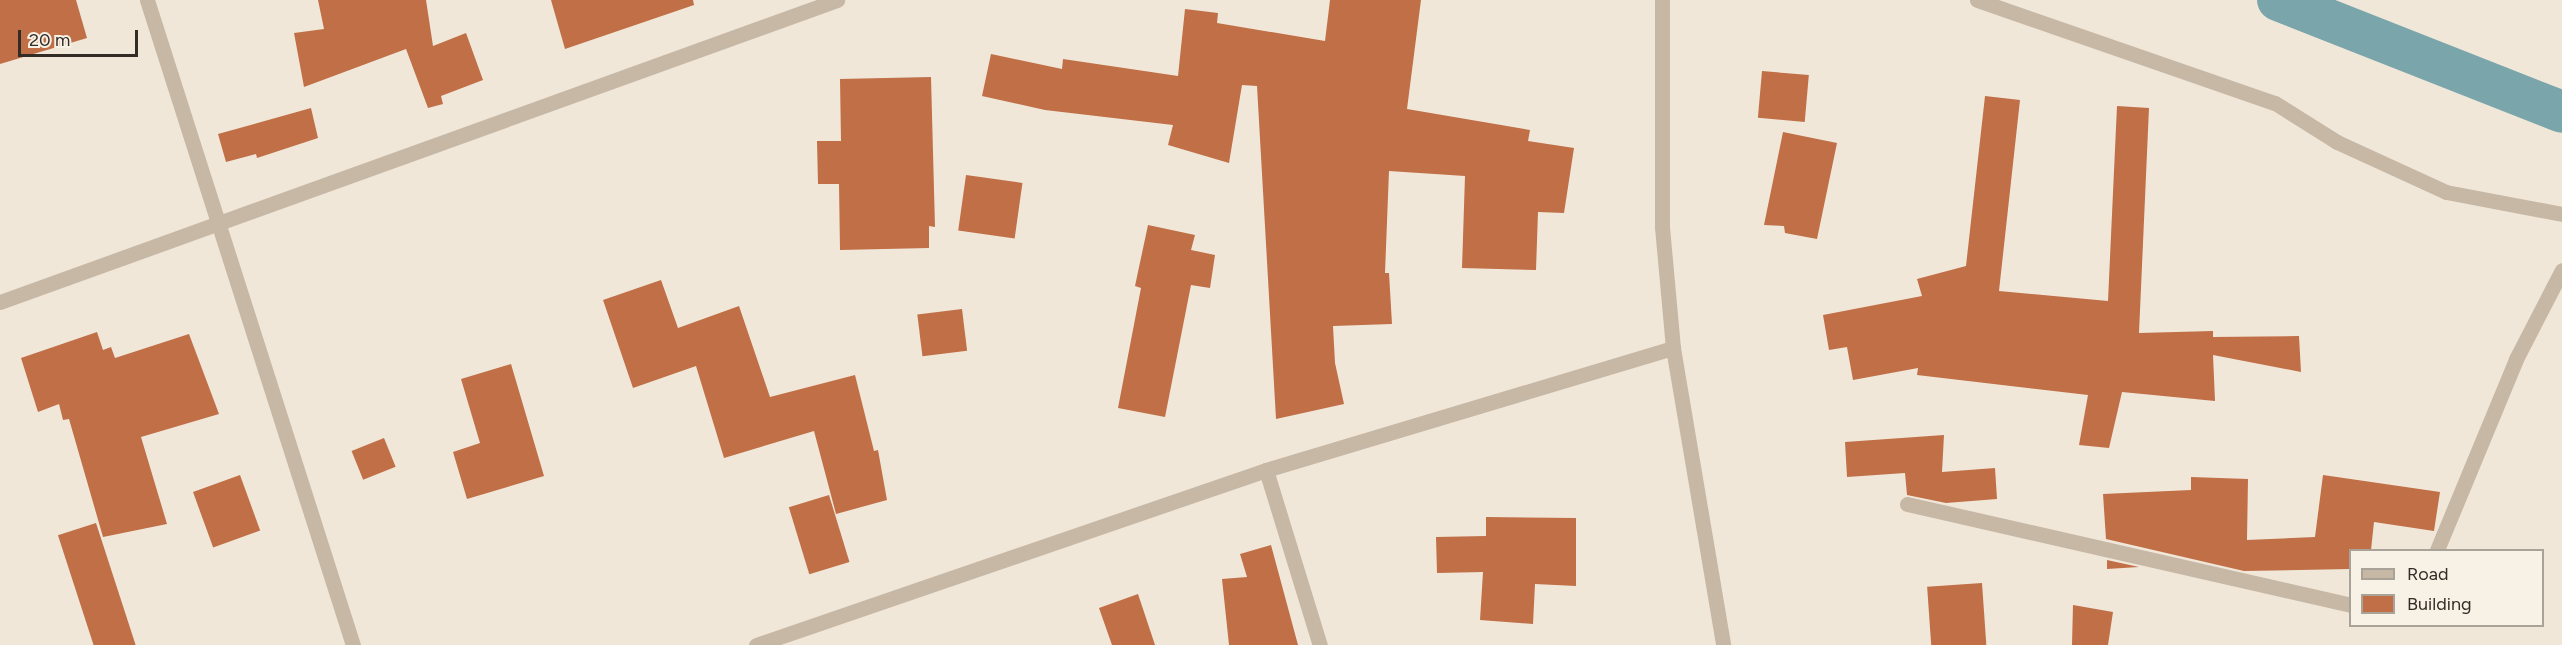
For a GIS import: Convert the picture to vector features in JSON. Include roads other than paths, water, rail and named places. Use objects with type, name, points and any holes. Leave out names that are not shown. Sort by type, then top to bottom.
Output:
[{"type":"street","points":[[147,0],[216,224],[353,645]]},
{"type":"street","points":[[0,302],[837,0]]},
{"type":"street","points":[[1662,0],[1662,227],[1673,348],[1723,645]]},
{"type":"street","points":[[1977,0],[2275,103],[2337,142],[2446,192],[2562,214]]},
{"type":"street","points":[[2437,549],[2516,359],[2562,270]]},
{"type":"street","points":[[756,645],[1266,470],[1673,348]]},
{"type":"street","points":[[1266,470],[1320,645]]},
{"type":"street","points":[[1907,504],[2349,605]]},
{"type":"waterway","points":[[2278,0],[2562,112]]}]
